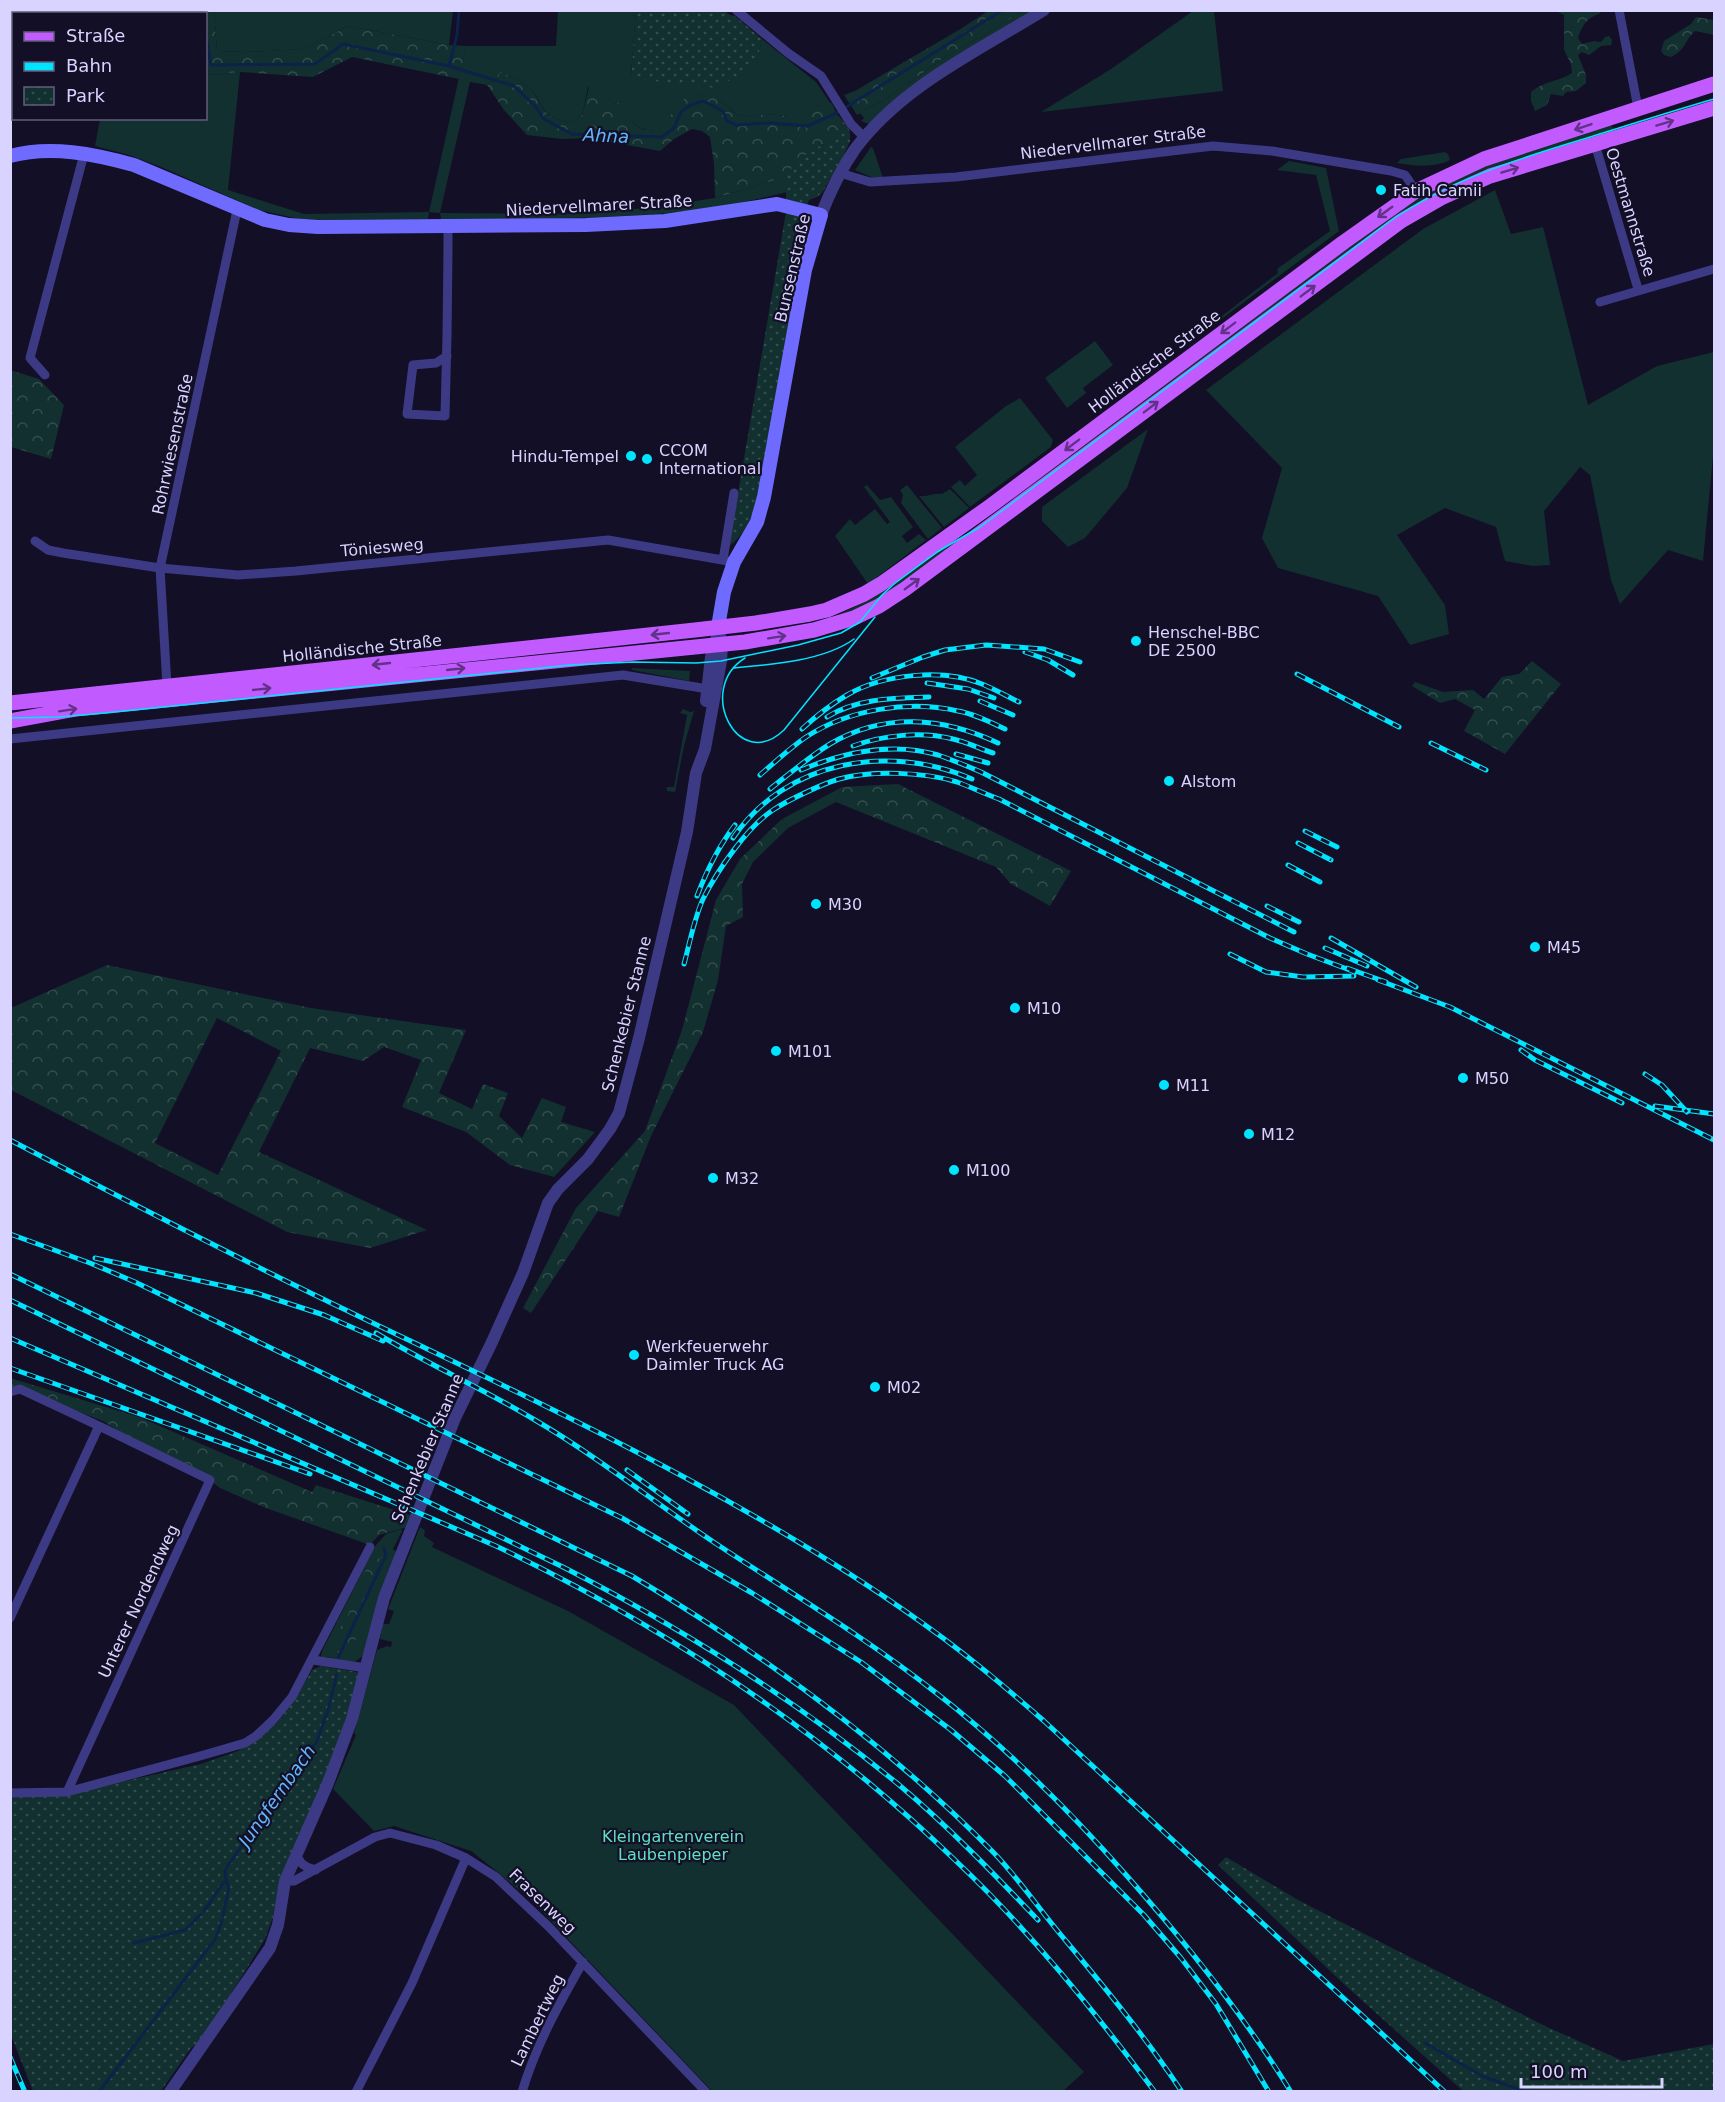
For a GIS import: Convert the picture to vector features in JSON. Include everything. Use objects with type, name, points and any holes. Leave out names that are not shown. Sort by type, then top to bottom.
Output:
[{"type":"main road","name":"Holländische Straße","points":[[10,703],[756,623],[827,610],[854,599],[881,584],[1416,191],[1484,159],[1714,84]]},
{"type":"main road","points":[[10,721],[75,709],[719,645],[814,630],[854,618],[879,606],[1030,498],[1401,222],[1441,198],[1490,176],[1714,108]]},
{"type":"main road","points":[[1613,116],[1620,121],[1622,127],[1616,139]]},
{"type":"main road","name":"Niedervellmarer Straße","points":[[12,156],[32,151],[60,150],[111,159],[134,165],[237,210],[265,220],[289,225],[318,227],[586,225],[666,221],[777,204],[821,214]]},
{"type":"main road","name":"Bunsenstraße","points":[[718,627],[728,561],[750,535],[762,506],[805,270],[821,214]]},
{"type":"street","points":[[736,10],[788,53],[821,76],[849,120],[865,138]]},
{"type":"street","name":"Bunsenstraße","points":[[821,214],[840,173],[865,138],[900,102],[925,83],[1044,10]]},
{"type":"street","points":[[1619,10],[1638,108]]},
{"type":"street","name":"Oestmannstraße","points":[[1595,144],[1638,289]]},
{"type":"street","name":"Niedervellmarer Straße","points":[[840,173],[870,182],[956,177],[1213,146],[1272,151],[1391,171],[1405,175],[1416,191]]},
{"type":"street","points":[[45,375],[30,358],[84,154]]},
{"type":"street","name":"Rohrwiesenstraße","points":[[167,686],[160,568],[237,210]]},
{"type":"street","points":[[447,356],[436,363],[413,365],[407,414],[446,416],[447,356],[448,226]]},
{"type":"street","points":[[1600,302],[1638,289],[1714,269]]},
{"type":"street","name":"Bunsenstraße","points":[[728,561],[734,493]]},
{"type":"street","name":"Töniesweg","points":[[35,541],[48,549],[63,553],[160,568],[238,575],[609,540],[728,561]]},
{"type":"street","points":[[718,627],[719,645]]},
{"type":"street","name":"Schenkebier Stanne","points":[[170,2091],[270,1948],[278,1925],[285,1881],[328,1782],[352,1719],[384,1599],[446,1438],[523,1273],[548,1203],[558,1189],[588,1159],[619,1113],[687,832],[711,657],[719,645]]},
{"type":"street","name":"Schenkebier Stanne","points":[[696,773],[705,749],[722,661],[719,645]]},
{"type":"street","points":[[10,739],[623,675],[708,689]]},
{"type":"street","points":[[10,1392],[20,1389],[99,1426],[10,1618]]},
{"type":"street","name":"Unterer Nordendweg","points":[[67,1792],[210,1480],[99,1426]]},
{"type":"street","points":[[10,1792],[67,1792],[245,1743],[256,1736],[285,1707],[313,1660],[370,1547]]},
{"type":"street","points":[[313,1660],[366,1668]]},
{"type":"street","name":"Frasenweg","points":[[285,1881],[294,1881],[375,1837],[390,1833],[436,1845],[466,1858],[496,1877],[583,1962],[706,2091]]},
{"type":"street","points":[[296,1853],[300,1863],[306,1868],[316,1870]]},
{"type":"street","points":[[356,2091],[412,1983],[466,1858]]},
{"type":"street","name":"Lambertweg","points":[[522,2091],[531,2062],[557,2007],[583,1962]]},
{"type":"green space","points":[[11,10],[52,11],[12,12],[12,86],[10,86]]},
{"type":"green space","points":[[558,10],[636,11],[631,76],[756,65],[762,39],[816,82],[831,104],[817,106],[804,119],[764,114],[753,117],[737,115],[729,107],[700,94],[660,131],[652,131],[640,128],[632,121],[624,103],[611,102],[605,93],[588,87],[582,116],[569,123],[551,116],[527,86],[501,72],[487,85],[470,82],[440,213],[429,212],[466,46],[556,46]]},
{"type":"green space","points":[[185,11],[214,11],[217,51],[305,49],[348,26],[449,45],[466,46],[459,79],[352,57],[313,77],[240,72],[210,75],[207,71],[207,12]]},
{"type":"green space","points":[[214,11],[453,11],[449,45],[348,26],[305,49],[247,52],[217,51]]},
{"type":"green space","points":[[636,11],[724,11],[735,16],[762,39],[756,65],[716,88],[635,79],[631,77]]},
{"type":"green space","points":[[988,11],[1022,11],[948,55],[883,101],[857,115],[844,95],[855,91]]},
{"type":"green space","points":[[1022,11],[1035,11],[869,124],[861,121],[864,118],[861,114],[857,115],[883,101],[948,55]]},
{"type":"green space","points":[[1193,11],[1214,11],[1223,91],[1041,112],[1111,69]]},
{"type":"green space","points":[[1556,11],[1601,11],[1585,23],[1578,38],[1582,44],[1601,42],[1609,36],[1612,40],[1611,45],[1601,46],[1589,55],[1582,52],[1578,55],[1586,75],[1586,83],[1576,91],[1566,92],[1563,96],[1551,94],[1547,105],[1535,111],[1531,101],[1531,92],[1572,73],[1571,64],[1564,50],[1564,15]]},
{"type":"green space","points":[[1696,17],[1714,20],[1714,35],[1695,31],[1676,54],[1671,57],[1664,55],[1661,51],[1664,41],[1691,24]]},
{"type":"green space","points":[[207,71],[210,75],[240,72],[228,190],[304,214],[429,212],[428,219],[304,220],[259,210],[161,167],[95,146],[100,120],[207,120]]},
{"type":"green space","points":[[501,72],[527,86],[551,116],[569,123],[582,116],[589,87],[595,85],[611,102],[624,103],[628,106],[634,123],[647,130],[660,131],[683,100],[697,94],[712,97],[737,115],[753,117],[764,114],[804,118],[817,106],[832,103],[836,113],[844,122],[825,144],[811,150],[786,174],[772,181],[715,198],[710,137],[702,131],[692,129],[674,139],[660,151],[587,138],[562,139],[527,135],[504,110],[487,85]]},
{"type":"green space","points":[[844,122],[800,189],[749,201],[697,210],[601,217],[441,219],[440,213],[588,214],[715,198],[772,181],[811,150],[825,144]]},
{"type":"green space","points":[[844,122],[850,131],[850,141],[822,193],[809,200],[801,225],[805,240],[756,504],[746,528],[729,546],[786,212],[786,174],[811,150],[825,144]]},
{"type":"green space","points":[[1610,124],[1614,129],[1613,132],[1456,185],[1016,503],[1011,496],[1395,210],[1454,177]]},
{"type":"green space","points":[[871,147],[883,178],[871,177],[855,170]]},
{"type":"green space","points":[[1445,152],[1450,160],[1437,164],[1397,163],[1401,159]]},
{"type":"green space","points":[[1289,161],[1326,168],[1339,231],[1211,327],[1210,325],[1278,273],[1277,269],[1330,231],[1316,175],[1277,170]]},
{"type":"green space","points":[[1495,190],[1511,234],[1543,227],[1588,405],[1657,366],[1714,352],[1714,446],[1703,561],[1668,550],[1620,604],[1611,580],[1590,475],[1580,467],[1544,511],[1550,565],[1533,566],[1505,561],[1496,527],[1445,508],[1397,535],[1445,605],[1449,634],[1410,645],[1378,596],[1278,568],[1262,538],[1282,468],[1206,390],[1423,229]]},
{"type":"green space","points":[[1095,341],[1113,365],[1083,388],[1086,393],[1067,408],[1045,378]]},
{"type":"green space","points":[[10,370],[39,379],[64,405],[51,459],[11,447]]},
{"type":"green space","points":[[1020,398],[1053,440],[1051,447],[970,507],[951,487],[960,480],[965,486],[977,475],[955,447],[1006,406]]},
{"type":"green space","points":[[1148,429],[1127,488],[1085,538],[1068,547],[1042,521],[1042,507]]},
{"type":"green space","points":[[867,485],[880,500],[891,497],[913,527],[902,536],[907,543],[919,534],[926,540],[868,584],[835,536],[850,519],[855,525],[875,509],[887,524],[890,522],[864,487]]},
{"type":"green space","points":[[907,485],[942,528],[928,539],[901,503],[903,495],[900,490]]},
{"type":"green space","points":[[950,489],[969,508],[944,527],[919,496],[942,494]]},
{"type":"green space","points":[[944,544],[948,550],[877,604],[837,615],[879,593]]},
{"type":"green space","points":[[1532,661],[1561,684],[1505,754],[1464,731],[1475,710],[1455,699],[1440,703],[1412,686],[1415,682],[1443,692],[1473,690],[1484,699],[1502,677],[1519,674]]},
{"type":"green space","points":[[632,668],[690,671],[689,681],[632,670]]},
{"type":"green space","points":[[683,709],[694,711],[675,792],[667,791],[667,787],[674,787],[687,715],[680,713]]},
{"type":"green space","points":[[898,784],[1071,871],[1050,906],[1011,884],[996,867],[836,802],[842,787]]},
{"type":"green space","points":[[842,787],[836,802],[788,828],[782,819]]},
{"type":"green space","points":[[782,819],[788,828],[753,862],[742,884],[743,917],[726,926],[718,980],[703,1032],[651,1136],[619,1217],[598,1211],[531,1313],[523,1308],[576,1208],[645,1131],[682,1030],[716,900],[740,859]]},
{"type":"green space","points":[[107,965],[311,1008],[466,1030],[439,1093],[472,1109],[483,1084],[508,1093],[499,1116],[522,1138],[542,1098],[566,1107],[561,1122],[595,1132],[554,1177],[510,1165],[466,1132],[402,1107],[421,1060],[384,1047],[363,1061],[310,1048],[259,1152],[427,1230],[370,1248],[287,1232],[11,1090],[11,1008]],"holes":[[[217,1018],[281,1051],[218,1175],[155,1143]]]},
{"type":"green space","points":[[10,1378],[139,1417],[312,1492],[316,1485],[410,1515],[410,1531],[404,1528],[379,1535],[370,1545],[266,1508],[220,1488],[210,1480],[153,1453],[103,1421],[22,1390],[11,1388]]},
{"type":"green space","name":"Kleingartenverein Laubenpieper","points":[[420,1527],[425,1530],[424,1536],[434,1543],[432,1547],[568,1611],[734,1705],[1084,2072],[1063,2091],[712,2091],[531,1900],[471,1851],[394,1826],[374,1831],[333,1789],[356,1735],[354,1733],[377,1650],[387,1646],[391,1647],[392,1642],[380,1639],[383,1624],[389,1624],[394,1611],[388,1609]]},
{"type":"green space","points":[[401,1529],[393,1549],[397,1552],[364,1655],[355,1662],[325,1657],[323,1659],[322,1651],[376,1545],[386,1534]]},
{"type":"green space","points":[[383,1557],[385,1559],[381,1582],[366,1594],[355,1642],[346,1654],[338,1653],[336,1642],[339,1629],[347,1618],[353,1600],[364,1593],[365,1571],[373,1562]]},
{"type":"green space","points":[[321,1666],[357,1672],[355,1696],[324,1780],[280,1879],[273,1917],[265,1939],[203,2039],[191,2048],[161,2091],[33,2091],[11,2035],[10,1796],[67,1794],[201,1764],[238,1751],[277,1723],[295,1700],[312,1670]]},
{"type":"green space","points":[[1226,1857],[1298,1900],[1545,2026],[1623,2061],[1714,2044],[1714,2091],[1463,2091],[1346,1986],[1218,1865]]},
{"type":"waterway","points":[[449,66],[457,35],[459,10]]},
{"type":"waterway","name":"Ahna","points":[[207,43],[211,65],[315,64],[343,44],[449,66],[514,86],[536,107],[544,119],[572,134],[662,137],[674,128],[681,112],[690,105],[703,101],[723,111],[727,121],[737,125],[770,123],[807,126],[835,114],[1003,10]]},
{"type":"waterway","name":"Jungfernbach","points":[[338,1658],[386,1555],[384,1548]]},
{"type":"waterway","name":"Jungfernbach","points":[[204,1911],[226,1880],[225,1870],[280,1796],[317,1741],[337,1674]]},
{"type":"waterway","points":[[223,1916],[229,1887],[226,1881]]},
{"type":"waterway","name":"Jungfernbach","points":[[134,1943],[185,1930],[201,1914]]},
{"type":"waterway","points":[[99,2092],[216,1938],[222,1920]]},
{"type":"waterway","points":[[1425,2043],[1484,2077],[1527,2092]]},
{"type":"tram line","points":[[10,718],[105,713],[570,665],[721,661],[798,645],[841,633],[860,622],[894,584],[937,552],[980,527],[1412,207],[1435,194],[1509,163],[1714,99]]},
{"type":"tram line","points":[[745,658],[730,672],[724,689],[723,706],[728,722],[738,735],[751,742],[767,741],[784,730],[875,617]]},
{"type":"tram line","points":[[733,668],[796,661],[828,652],[854,639]]},
{"type":"railway","points":[[872,678],[945,650],[986,645],[1044,649],[1080,662]]},
{"type":"railway","points":[[1025,652],[1048,660],[1073,675]]},
{"type":"railway","points":[[1297,674],[1399,727]]},
{"type":"railway","points":[[802,729],[847,695],[878,682],[895,678],[932,675],[966,679],[987,686],[1019,702]]},
{"type":"railway","points":[[927,683],[968,689],[994,698]]},
{"type":"railway","points":[[827,717],[863,703],[929,697]]},
{"type":"railway","points":[[980,701],[1013,715]]},
{"type":"railway","points":[[760,775],[800,741],[823,727],[880,709],[920,706],[958,711],[982,718],[1005,729]]},
{"type":"railway","points":[[770,789],[830,744],[871,727],[892,723],[935,723],[977,734],[998,743]]},
{"type":"railway","points":[[853,746],[890,737],[929,735],[958,740],[993,753]]},
{"type":"railway","points":[[1431,743],[1486,770]]},
{"type":"railway","points":[[801,770],[834,758],[886,749],[921,751],[938,755],[981,772],[1294,932]]},
{"type":"railway","points":[[956,754],[988,763]]},
{"type":"railway","points":[[733,838],[755,812],[781,791],[810,776],[841,766],[874,761],[907,762],[940,768],[972,779]]},
{"type":"railway","points":[[684,964],[703,899],[724,863],[743,838],[763,818],[796,797],[839,779],[867,774],[898,773],[930,776],[957,782],[999,799],[1270,938],[1355,972]]},
{"type":"railway","points":[[697,896],[713,859],[735,825]]},
{"type":"railway","points":[[1305,831],[1337,847]]},
{"type":"railway","points":[[1298,843],[1331,860]]},
{"type":"railway","points":[[1288,865],[1320,882]]},
{"type":"railway","points":[[1267,906],[1299,922]]},
{"type":"railway","points":[[1331,938],[1416,987]]},
{"type":"railway","points":[[1325,948],[1367,966]]},
{"type":"railway","points":[[1230,954],[1266,972],[1303,977],[1354,976]]},
{"type":"railway","points":[[1347,968],[1386,982]]},
{"type":"railway","points":[[1378,980],[1450,1007],[1714,1140]]},
{"type":"railway","points":[[1521,1050],[1535,1060],[1622,1103]]},
{"type":"railway","points":[[1645,1074],[1662,1085],[1687,1112]]},
{"type":"railway","points":[[1655,1106],[1714,1114]]},
{"type":"railway","points":[[10,1140],[266,1271],[580,1423],[655,1462],[802,1544],[874,1590],[956,1648],[1044,1721],[1445,2092]]},
{"type":"railway","points":[[10,1234],[135,1282],[622,1518],[752,1593],[861,1662],[951,1730],[1005,1776],[1144,1915],[1216,2004],[1269,2092]]},
{"type":"railway","points":[[95,1258],[256,1293],[324,1315],[383,1341]]},
{"type":"railway","points":[[10,1274],[632,1576],[776,1669],[867,1738],[911,1775],[994,1853],[1126,2015],[1182,2092]]},
{"type":"railway","points":[[10,1300],[563,1567],[694,1640],[778,1694],[898,1784],[952,1833],[1038,1920]]},
{"type":"railway","points":[[376,1333],[558,1434],[715,1543],[882,1652],[961,1713],[1011,1756],[1105,1851],[1193,1954],[1234,2007],[1291,2092]]},
{"type":"railway","points":[[10,1338],[496,1546],[621,1611],[740,1685],[852,1769],[957,1862],[1011,1916],[1061,1973],[1155,2092]]},
{"type":"railway","points":[[10,1368],[310,1474]]},
{"type":"railway","points":[[627,1470],[688,1514]]},
{"type":"railway","points":[[10,2057],[25,2092]]},
{"type":"place","name":"Fatih Camii","points":[[1381,190]]},
{"type":"place","name":"Hindu-Tempel","points":[[631,456]]},
{"type":"place","name":"CCOM International","points":[[647,459]]},
{"type":"place","name":"Henschel-BBC DE 2500","points":[[1136,641]]},
{"type":"place","name":"Alstom","points":[[1169,781]]},
{"type":"place","name":"M30","points":[[816,904]]},
{"type":"place","name":"M45","points":[[1535,947]]},
{"type":"place","name":"M10","points":[[1015,1008]]},
{"type":"place","name":"M101","points":[[776,1051]]},
{"type":"place","name":"M50","points":[[1463,1078]]},
{"type":"place","name":"M11","points":[[1164,1085]]},
{"type":"place","name":"M12","points":[[1249,1134]]},
{"type":"place","name":"M100","points":[[954,1170]]},
{"type":"place","name":"M32","points":[[713,1178]]},
{"type":"place","name":"Werkfeuerwehr Daimler Truck AG","points":[[634,1355]]},
{"type":"place","name":"M02","points":[[875,1387]]}]
